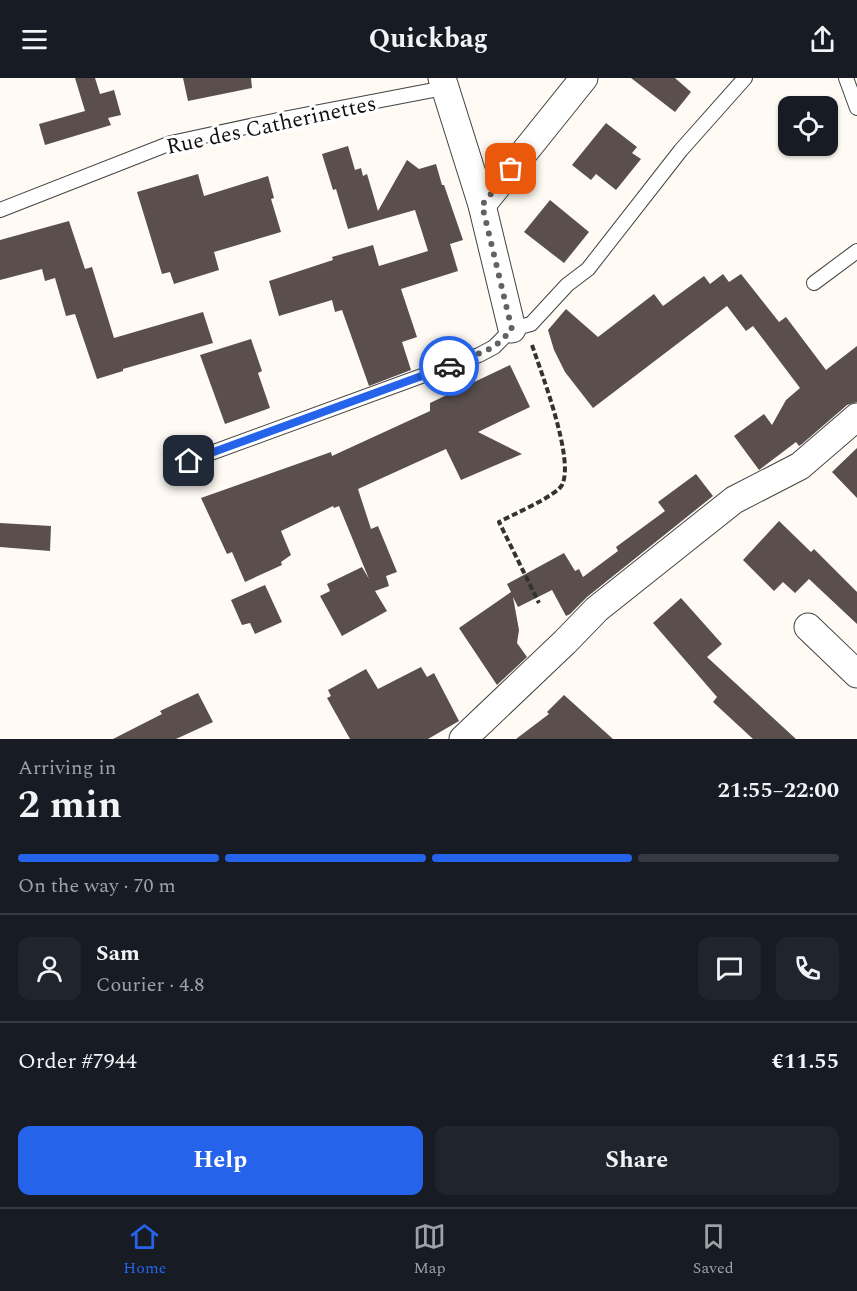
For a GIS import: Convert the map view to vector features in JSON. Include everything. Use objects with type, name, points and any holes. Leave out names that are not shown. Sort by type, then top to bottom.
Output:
[{"type":"street","points":[[482,205],[584,78]]},
{"type":"street","name":"Rue des Catherinettes","points":[[443,83],[482,205],[512,330]]},
{"type":"street","points":[[463,739],[597,609],[734,500],[800,466],[857,417]]},
{"type":"street","points":[[808,627],[857,674]]},
{"type":"lane","points":[[189,461],[479,355],[494,347],[512,330],[531,324],[567,285],[588,269],[681,150],[745,78]]},
{"type":"lane","points":[[846,78],[857,108]]},
{"type":"lane","name":"Rue des Catherinettes","points":[[0,210],[171,143],[443,83]]},
{"type":"lane","points":[[814,283],[857,251]]},
{"type":"path","points":[[534,352],[564,455],[563,483],[556,493],[499,522],[539,603]]},
{"type":"building","points":[[75,78],[95,78],[100,94],[114,90],[121,115],[108,118],[111,125],[45,145],[39,124],[85,111]]},
{"type":"building","points":[[183,78],[251,78],[252,88],[188,101]]},
{"type":"building","points":[[631,78],[675,78],[691,92],[675,112]]},
{"type":"building","points":[[606,123],[637,147],[632,153],[641,159],[616,190],[596,174],[591,180],[572,165]]},
{"type":"building","points":[[348,146],[355,170],[361,168],[363,176],[367,174],[378,211],[407,160],[419,169],[436,164],[463,240],[450,244],[458,271],[401,289],[417,337],[402,342],[411,370],[369,386],[342,310],[335,312],[332,300],[279,316],[269,281],[333,260],[332,257],[373,245],[379,266],[428,251],[415,210],[348,229],[322,154]]},
{"type":"building","points":[[198,174],[204,196],[268,176],[274,198],[271,199],[281,232],[214,252],[219,270],[174,284],[170,272],[162,274],[137,192]]},
{"type":"building","points":[[550,200],[589,232],[564,263],[524,232]]},
{"type":"building","points":[[69,221],[85,269],[92,267],[114,338],[203,312],[213,343],[123,369],[123,371],[97,379],[75,314],[66,316],[55,278],[45,281],[42,269],[0,280],[0,240]]},
{"type":"building","points":[[723,274],[729,282],[741,274],[779,322],[786,317],[826,370],[857,346],[857,402],[847,405],[802,444],[799,446],[796,442],[759,470],[734,436],[764,414],[772,425],[786,400],[800,388],[753,326],[746,331],[727,306],[593,408],[565,372],[554,350],[548,330],[566,309],[598,337],[654,294],[663,306],[704,276],[710,284]]},
{"type":"building","points":[[251,339],[262,371],[258,373],[270,408],[225,424],[200,355]]},
{"type":"building","points":[[510,365],[530,407],[478,432],[522,454],[461,480],[446,449],[358,489],[371,529],[378,526],[397,572],[386,576],[389,586],[375,591],[387,611],[342,636],[320,596],[330,591],[327,584],[362,567],[369,579],[339,506],[334,508],[333,506],[281,531],[291,555],[281,562],[282,565],[245,582],[232,552],[227,554],[201,498],[331,452],[332,456],[430,411],[430,403]]},
{"type":"building","points":[[857,448],[857,498],[832,472]]},
{"type":"building","points":[[696,474],[713,496],[587,597],[570,614],[566,616],[552,590],[518,607],[513,597],[519,630],[517,643],[527,657],[497,685],[459,628],[511,592],[507,584],[564,553],[575,571],[579,569],[583,577],[618,551],[616,547],[665,511],[658,502]]},
{"type":"building","points":[[779,521],[811,552],[814,549],[857,592],[857,624],[809,579],[795,593],[783,582],[774,591],[743,560]]},
{"type":"building","points":[[0,523],[51,526],[50,551],[0,547]]},
{"type":"building","points":[[265,585],[282,622],[255,634],[250,623],[242,625],[231,600]]},
{"type":"building","points":[[681,598],[722,644],[707,657],[796,739],[753,739],[713,702],[717,697],[653,623]]},
{"type":"building","points":[[421,667],[427,677],[434,673],[459,721],[428,739],[350,739],[327,698],[331,696],[328,690],[366,669],[378,689]]},
{"type":"building","points":[[198,693],[213,722],[176,739],[113,739],[162,714],[160,711]]},
{"type":"building","points":[[564,695],[613,739],[516,739],[549,714],[547,712]]},
{"type":"way so far","points":[[449,366],[494,347],[512,330],[482,205],[511,169]]},
{"type":"route","points":[[189,461],[449,366]]}]
